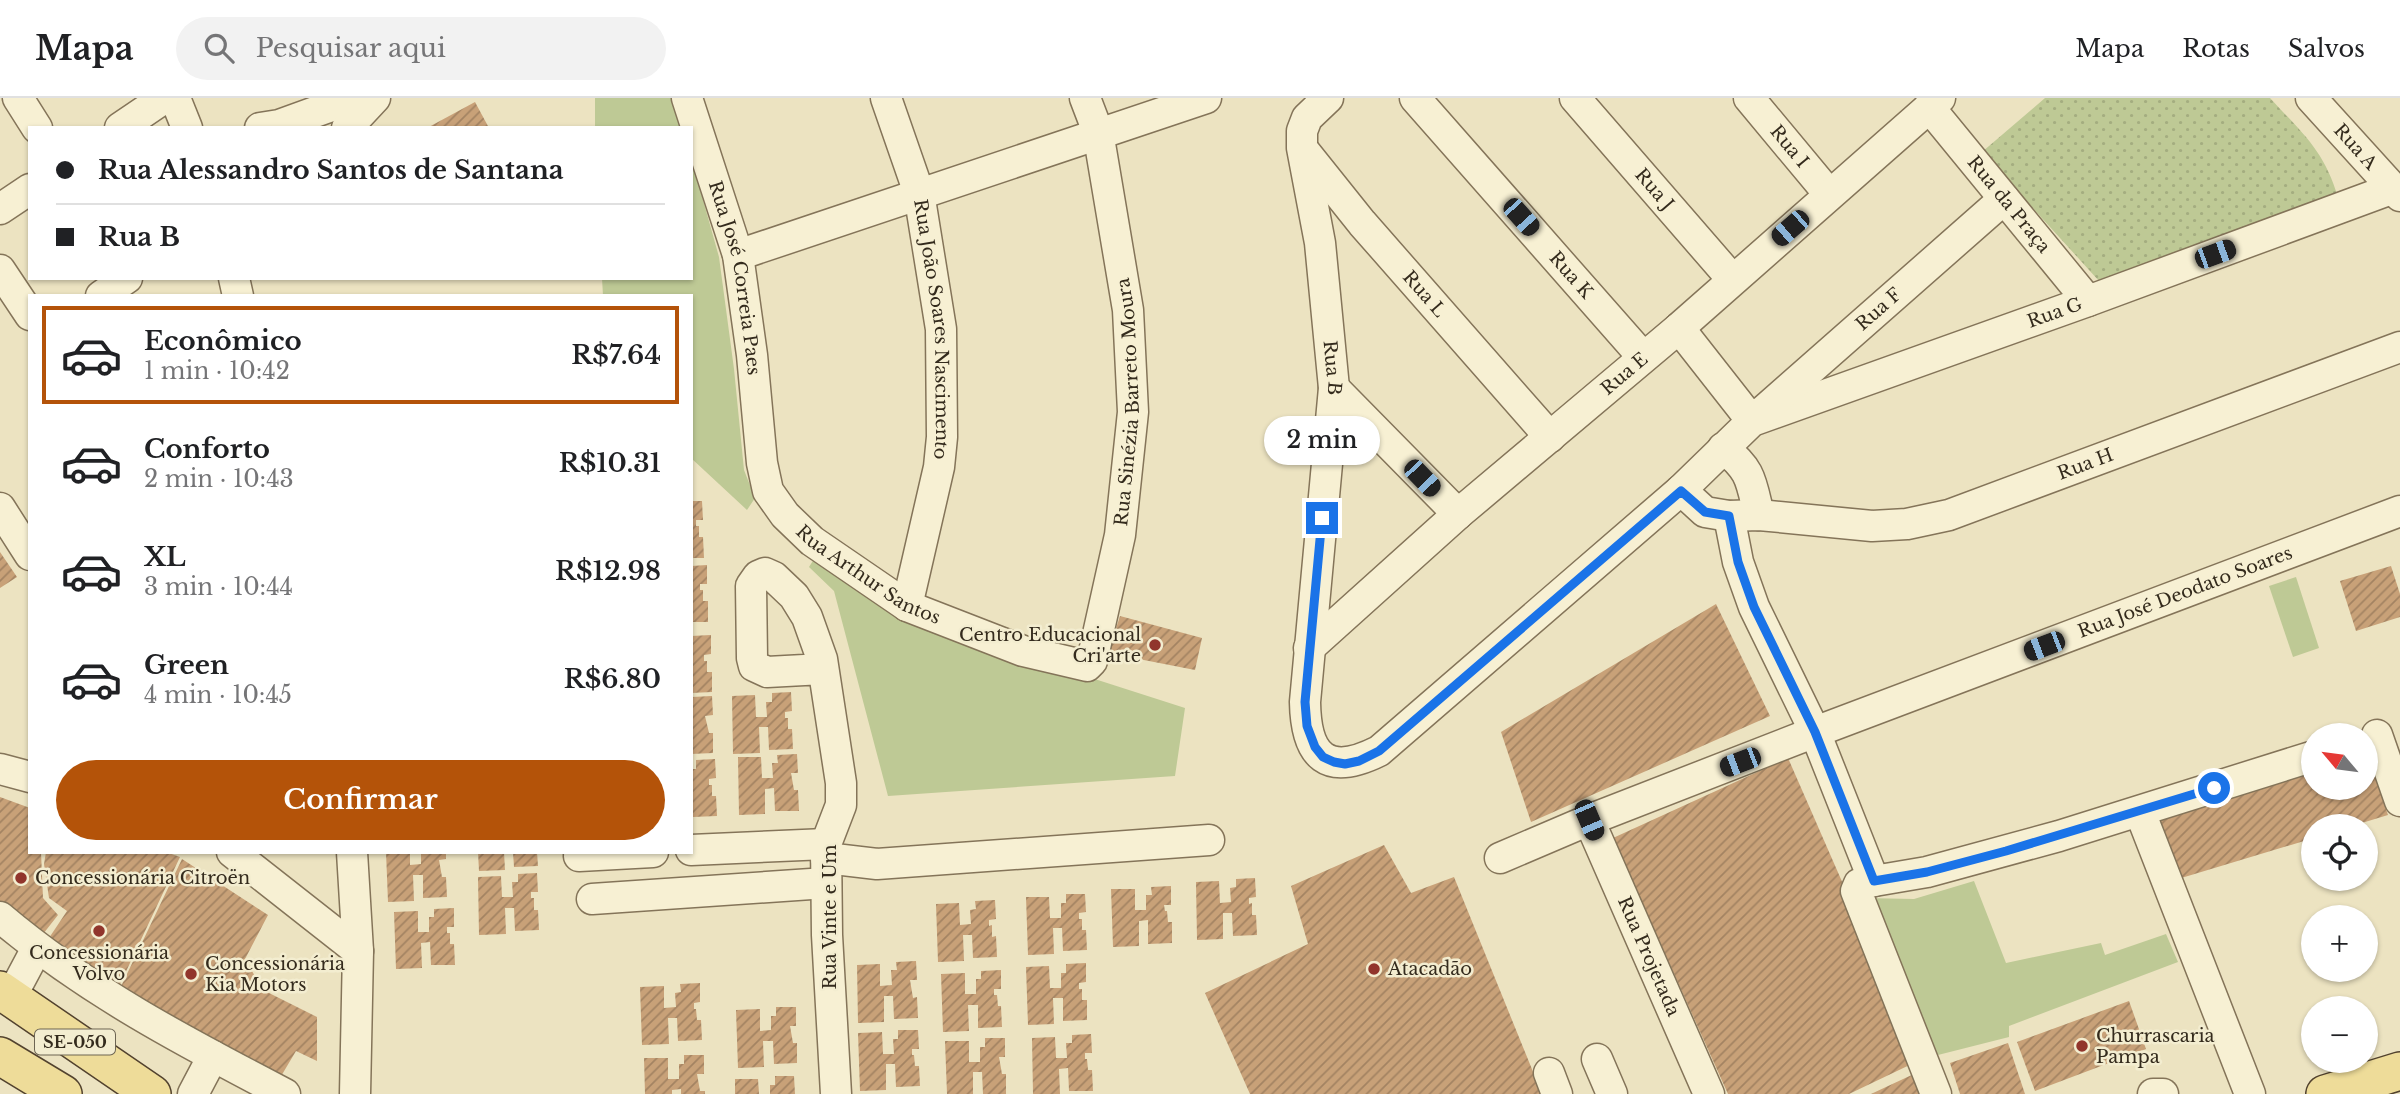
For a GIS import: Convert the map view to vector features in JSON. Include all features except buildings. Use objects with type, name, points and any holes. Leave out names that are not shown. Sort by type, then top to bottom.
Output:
[{"type":"main road","name":"SE-050","points":[[5,993],[152,1094]]},
{"type":"main road","name":"SE-050","points":[[0,1056],[64,1094]]},
{"type":"main road","points":[[2325,1094],[2400,1071]]},
{"type":"street","points":[[18,98],[36,126]]},
{"type":"street","points":[[123,126],[164,98]]},
{"type":"street","name":"Rua José Correia Paes","points":[[687,98],[738,255],[752,355],[762,463]]},
{"type":"street","name":"Rua João Soares Nascimento","points":[[886,98],[919,193],[941,329],[942,437],[934,496],[907,606]]},
{"type":"street","name":"Rua Sinézia Barreto Moura","points":[[1085,98],[1098,132],[1128,310],[1133,412],[1120,535],[1090,664]]},
{"type":"street","points":[[738,255],[1098,132],[1206,98]]},
{"type":"street","name":"Rua B","points":[[1328,98],[1307,118],[1302,131],[1320,243],[1334,388],[1305,714],[1315,747],[1323,757],[1345,764],[1359,761],[1379,751],[1681,491]]},
{"type":"street","name":"Rua K","points":[[1415,98],[1643,357]]},
{"type":"street","name":"Rua J","points":[[1576,98],[1732,279]]},
{"type":"street","name":"Rua I","points":[[1749,98],[1829,194]]},
{"type":"street","name":"Rua A","points":[[2311,98],[2397,192]]},
{"type":"street","name":"Rua E","points":[[1309,648],[1458,514],[1679,328],[1934,103]]},
{"type":"street","name":"Rua da Praça","points":[[1934,103],[2004,199],[2088,301]]},
{"type":"street","points":[[273,126],[354,107]]},
{"type":"street","name":"Rua L","points":[[1303,148],[1362,223],[1550,436]]},
{"type":"street","points":[[0,209],[28,190]]},
{"type":"street","name":"Rua G","points":[[1681,491],[1752,421],[2397,192]]},
{"type":"street","name":"Rua F","points":[[1752,421],[2004,199]]},
{"type":"street","points":[[1320,243],[1327,227],[1339,220],[1362,223]]},
{"type":"street","points":[[0,270],[28,312]]},
{"type":"street","points":[[104,294],[124,280]]},
{"type":"street","points":[[1679,328],[1752,421]]},
{"type":"street","name":"Rua H","points":[[1729,516],[1759,515],[1872,526],[1948,515],[2400,347]]},
{"type":"street","points":[[1334,388],[1458,514]]},
{"type":"street","points":[[1723,448],[1747,470],[1759,515]]},
{"type":"street","name":"Rua Arthur Santos","points":[[762,463],[768,491],[785,515],[812,541],[907,606],[1023,652],[1082,666],[1090,664]]},
{"type":"street","points":[[1681,491],[1705,512],[1729,516],[1738,562],[1754,607],[1815,732],[1874,881]]},
{"type":"street","points":[[0,508],[28,552]]},
{"type":"street","name":"Rua José Deodato Soares","points":[[1500,858],[1589,820],[1815,732],[2400,511]]},
{"type":"street","name":"Rua Vinte e Um","points":[[822,664],[841,799],[826,862],[827,934],[836,1094]]},
{"type":"street","points":[[2381,734],[2400,801]]},
{"type":"street","points":[[1936,1094],[1856,891],[1858,884],[1927,872],[2140,812],[2301,760]]},
{"type":"street","points":[[0,769],[28,776]]},
{"type":"street","points":[[2140,812],[2250,1094]]},
{"type":"street","name":"Rua Projetada","points":[[1589,820],[1709,1094]]},
{"type":"street","points":[[693,850],[877,864],[1209,840]]},
{"type":"street","points":[[236,854],[358,951]]},
{"type":"street","points":[[352,854],[358,951],[367,998],[355,1094]]},
{"type":"street","points":[[579,856],[616,854]]},
{"type":"street","points":[[592,899],[826,862]]},
{"type":"street","points":[[0,917],[37,948],[114,1001],[285,1094]]},
{"type":"street","points":[[5,993],[37,948]]},
{"type":"street","points":[[193,1094],[213,1056]]},
{"type":"street","points":[[1597,1059],[1612,1094]]},
{"type":"street","points":[[2153,1094],[2163,1094]]},
{"type":"green space","points":[[595,98],[671,98],[681,126],[595,126]]},
{"type":"green space","points":[[2045,98],[2270,98],[2302,132],[2319,155],[2338,198],[2099,281],[1982,152]]},
{"type":"green space","points":[[693,164],[719,257],[744,470],[755,498],[747,510],[693,460],[693,294],[603,294],[602,280],[693,280]]},
{"type":"green space","points":[[816,556],[920,623],[1185,708],[1175,776],[888,796],[834,591],[809,567]]},
{"type":"green space","points":[[2296,577],[2319,648],[2293,657],[2269,586]]},
{"type":"green space","points":[[1974,881],[2006,963],[2101,943],[2105,955],[2166,934],[2178,962],[2009,1026],[2009,1037],[1934,1056],[1865,898],[1914,899]]},
{"type":"place","name":"Centro Educacional Cri'arte","points":[[1155,645]]},
{"type":"place","name":"Concessionária Citroën","points":[[21,878]]},
{"type":"place","name":"Concessionária Volvo","points":[[99,931]]},
{"type":"place","name":"Atacadão","points":[[1374,969]]},
{"type":"place","name":"Concessionária Kia Motors","points":[[191,974]]},
{"type":"place","name":"Churrascaria Pampa","points":[[2082,1046]]},
{"type":"route","points":[[1322,518],[1305,714],[1315,747],[1323,757],[1334,762],[1345,764],[1359,761],[1379,751],[1681,491],[1705,512],[1729,516],[1738,562],[1754,607],[1815,732],[1874,881],[1927,872],[2006,851],[2214,788]]}]
